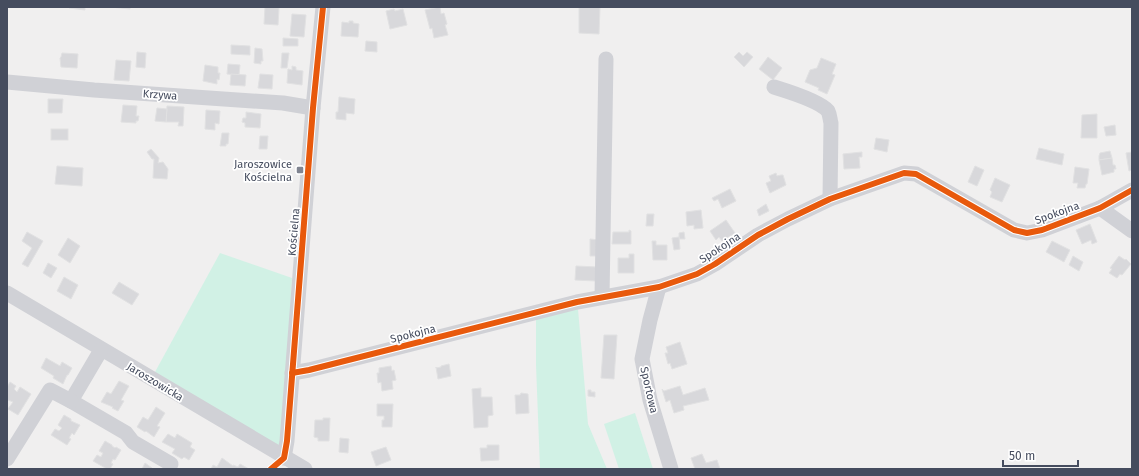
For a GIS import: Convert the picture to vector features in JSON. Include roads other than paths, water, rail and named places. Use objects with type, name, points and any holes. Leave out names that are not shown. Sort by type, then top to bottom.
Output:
[{"type":"street","name":"Kościelna","points":[[284,458],[287,441],[313,108],[325,8]]},
{"type":"street","points":[[602,297],[606,59]]},
{"type":"street","name":"Krzywa","points":[[7,82],[94,90],[283,103],[313,108]]},
{"type":"street","points":[[774,86],[806,98],[823,107],[828,112],[831,123],[830,199]]},
{"type":"street","name":"Spokojna","points":[[292,373],[577,302],[659,287],[697,274],[715,264],[758,235],[830,199],[904,173],[916,174],[1014,230],[1027,233],[1042,230],[1100,208],[1132,190]]},
{"type":"street","points":[[1100,208],[1132,232]]},
{"type":"street","name":"Sportowa","points":[[659,287],[642,359],[650,400],[671,469]]},
{"type":"street","name":"Jaroszowicka","points":[[7,293],[101,350],[305,469]]},
{"type":"street","points":[[71,401],[101,350]]},
{"type":"street","points":[[7,459],[50,390],[126,433],[133,442],[171,464]]},
{"type":"street","points":[[7,465],[8,469]]},
{"type":"place","name":"Jaroszowice Kościelna","points":[[300,170]]}]
